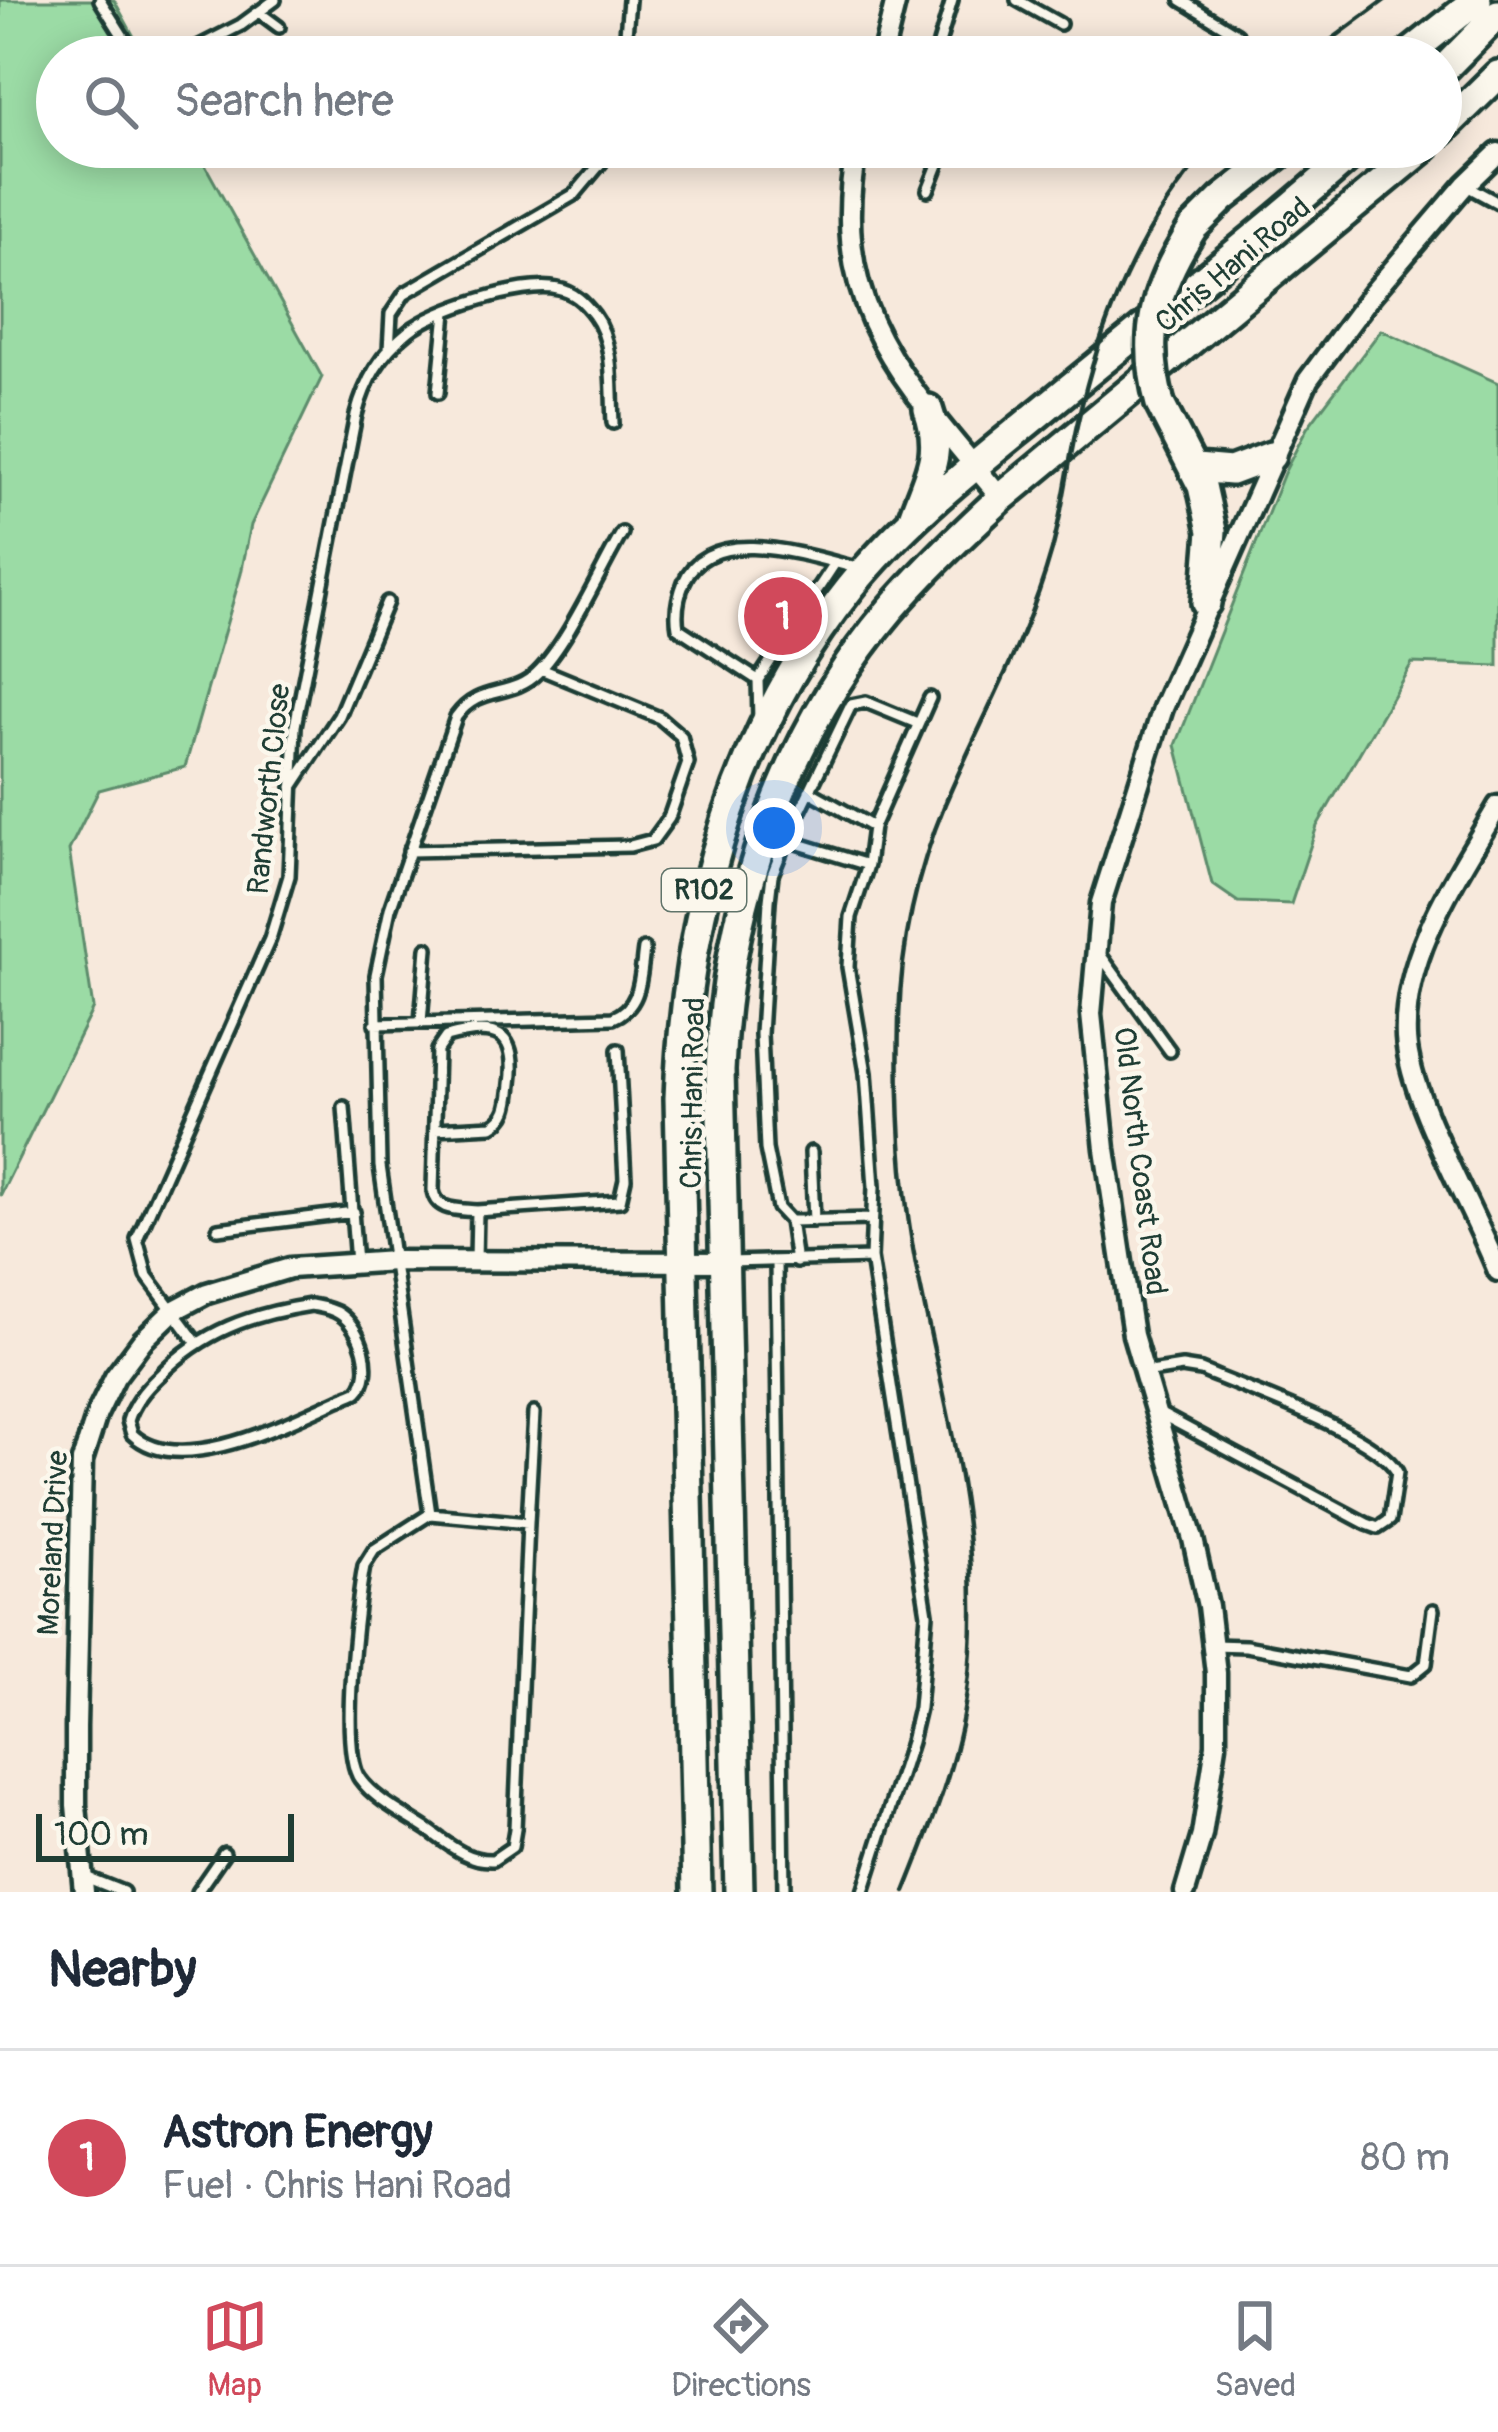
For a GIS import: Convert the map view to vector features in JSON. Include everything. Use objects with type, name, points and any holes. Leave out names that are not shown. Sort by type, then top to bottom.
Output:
[{"type":"main road","points":[[1432,36],[1477,0]]},
{"type":"main road","points":[[1462,51],[1498,14]]},
{"type":"main road","points":[[1462,110],[1498,75]]},
{"type":"main road","points":[[1206,603],[1212,531],[1196,468],[1160,404],[1149,348],[1157,298],[1174,258],[1193,228],[1261,168]]},
{"type":"main road","name":"Chris Hani Road","points":[[697,1892],[679,1098],[688,970],[724,820],[793,671],[865,570],[911,521],[975,466],[1335,168]]},
{"type":"main road","name":"Chris Hani Road","points":[[739,1892],[722,1014],[752,872],[771,817],[796,759],[850,664],[889,611],[1000,498],[1400,168]]},
{"type":"main road","points":[[911,521],[937,451],[938,436],[928,409]]},
{"type":"main road","points":[[1196,468],[1231,471],[1271,457]]},
{"type":"street","points":[[887,36],[896,0]]},
{"type":"street","name":"Old North Coast Road","points":[[1185,1892],[1202,1835],[1216,1744],[1213,1645],[1193,1539],[1133,1336],[1090,1014],[1101,903],[1163,708],[1308,380],[1339,334],[1490,159],[1498,141]]},
{"type":"street","points":[[855,168],[848,226],[860,296],[882,346],[1000,498]]},
{"type":"street","points":[[1498,806],[1427,938],[1408,1006],[1406,1036],[1420,1093],[1498,1271]]},
{"type":"street","name":"Moreland Drive","points":[[84,1884],[76,1805],[82,1461],[115,1377],[142,1341],[173,1311],[207,1293],[290,1268],[394,1261],[724,1262]]},
{"type":"lane","points":[[100,0],[123,36]]},
{"type":"lane","points":[[217,36],[275,0]]},
{"type":"lane","points":[[626,36],[629,0]]},
{"type":"lane","points":[[941,36],[952,0]]},
{"type":"lane","points":[[1017,0],[1060,24]]},
{"type":"lane","points":[[1181,0],[1237,34]]},
{"type":"lane","points":[[260,13],[279,27]]},
{"type":"lane","points":[[389,350],[391,314],[405,293],[575,194],[598,168]]},
{"type":"lane","points":[[928,190],[937,168]]},
{"type":"lane","points":[[1465,184],[1498,202]]},
{"type":"lane","name":"Randworth Close","points":[[173,1311],[147,1276],[137,1240],[278,919],[289,876],[295,727],[356,415],[373,369],[412,328],[446,312],[488,298],[555,288],[578,297],[598,320],[609,359],[613,423]]},
{"type":"lane","points":[[438,393],[446,312]]},
{"type":"lane","points":[[430,1514],[380,1166],[375,1024],[381,943],[449,733],[465,703],[475,696],[513,688],[541,670],[622,533]]},
{"type":"lane","points":[[758,680],[678,628],[676,610],[691,568],[718,550],[775,550],[865,570]]},
{"type":"lane","points":[[761,733],[758,680],[835,563]]},
{"type":"lane","points":[[292,787],[339,716],[387,602]]},
{"type":"lane","points":[[409,851],[630,846],[644,844],[660,833],[688,763],[681,736],[660,718],[541,670]]},
{"type":"lane","points":[[862,1892],[919,1708],[927,1614],[871,1258],[866,1073],[848,967],[851,917],[868,865],[873,826],[930,698]]},
{"type":"lane","points":[[796,1262],[790,1221],[778,1208],[769,1172],[761,1054],[772,875],[856,702],[916,723]]},
{"type":"lane","points":[[809,791],[873,826]]},
{"type":"lane","points":[[786,840],[868,865]]},
{"type":"lane","points":[[421,1022],[427,948]]},
{"type":"lane","points":[[375,1024],[613,1018],[634,1002],[644,949]]},
{"type":"lane","points":[[1095,949],[1170,1051]]},
{"type":"lane","points":[[435,1129],[500,1122],[508,1103],[514,1057],[512,1046],[496,1033],[457,1034],[440,1043],[435,1129],[434,1198],[443,1207],[477,1211],[620,1201],[625,1178],[618,1050]]},
{"type":"lane","points":[[344,1107],[356,1263]]},
{"type":"lane","points":[[811,1152],[814,1220]]},
{"type":"lane","points":[[476,1260],[477,1211]]},
{"type":"lane","points":[[218,1229],[353,1212]]},
{"type":"lane","points":[[790,1221],[872,1219]]},
{"type":"lane","points":[[724,1262],[871,1258]]},
{"type":"lane","points":[[776,1262],[784,1892]]},
{"type":"lane","points":[[328,1308],[343,1315],[351,1326],[365,1355],[366,1380],[357,1392],[202,1452],[140,1441],[128,1421],[137,1401],[196,1342],[269,1310],[328,1308]]},
{"type":"lane","points":[[173,1311],[196,1342]]},
{"type":"lane","points":[[1143,1373],[1183,1366],[1201,1370],[1306,1413],[1378,1452],[1397,1472],[1390,1520],[1378,1528],[1367,1524],[1152,1409]]},
{"type":"lane","points":[[528,1523],[430,1514],[374,1550],[364,1566],[350,1712],[352,1762],[359,1778],[375,1792],[467,1857],[480,1861],[503,1856],[512,1847],[515,1829],[533,1414]]},
{"type":"lane","points":[[1213,1645],[1246,1646],[1411,1676],[1426,1664],[1432,1610]]},
{"type":"lane","points":[[197,1892],[224,1853]]},
{"type":"lane","points":[[84,1884],[123,1892]]},
{"type":"green space","points":[[0,0],[114,0],[134,36],[36,36],[36,168],[207,168],[322,377],[251,525],[185,767],[99,790],[69,850],[93,1008],[0,1196]]},
{"type":"green space","points":[[1381,330],[1498,383],[1498,666],[1412,663],[1317,826],[1291,904],[1238,902],[1212,884],[1176,745],[1284,473],[1307,428]]},
{"type":"railway","points":[[1336,36],[1385,0]]},
{"type":"railway","points":[[905,1892],[957,1743],[972,1635],[972,1581],[960,1476],[916,1265],[904,1174],[899,1048],[907,936],[935,829],[1042,583],[1086,387],[1111,312],[1143,242],[1194,168]]},
{"type":"place","name":"Astron Energy","points":[[783,616]]}]
